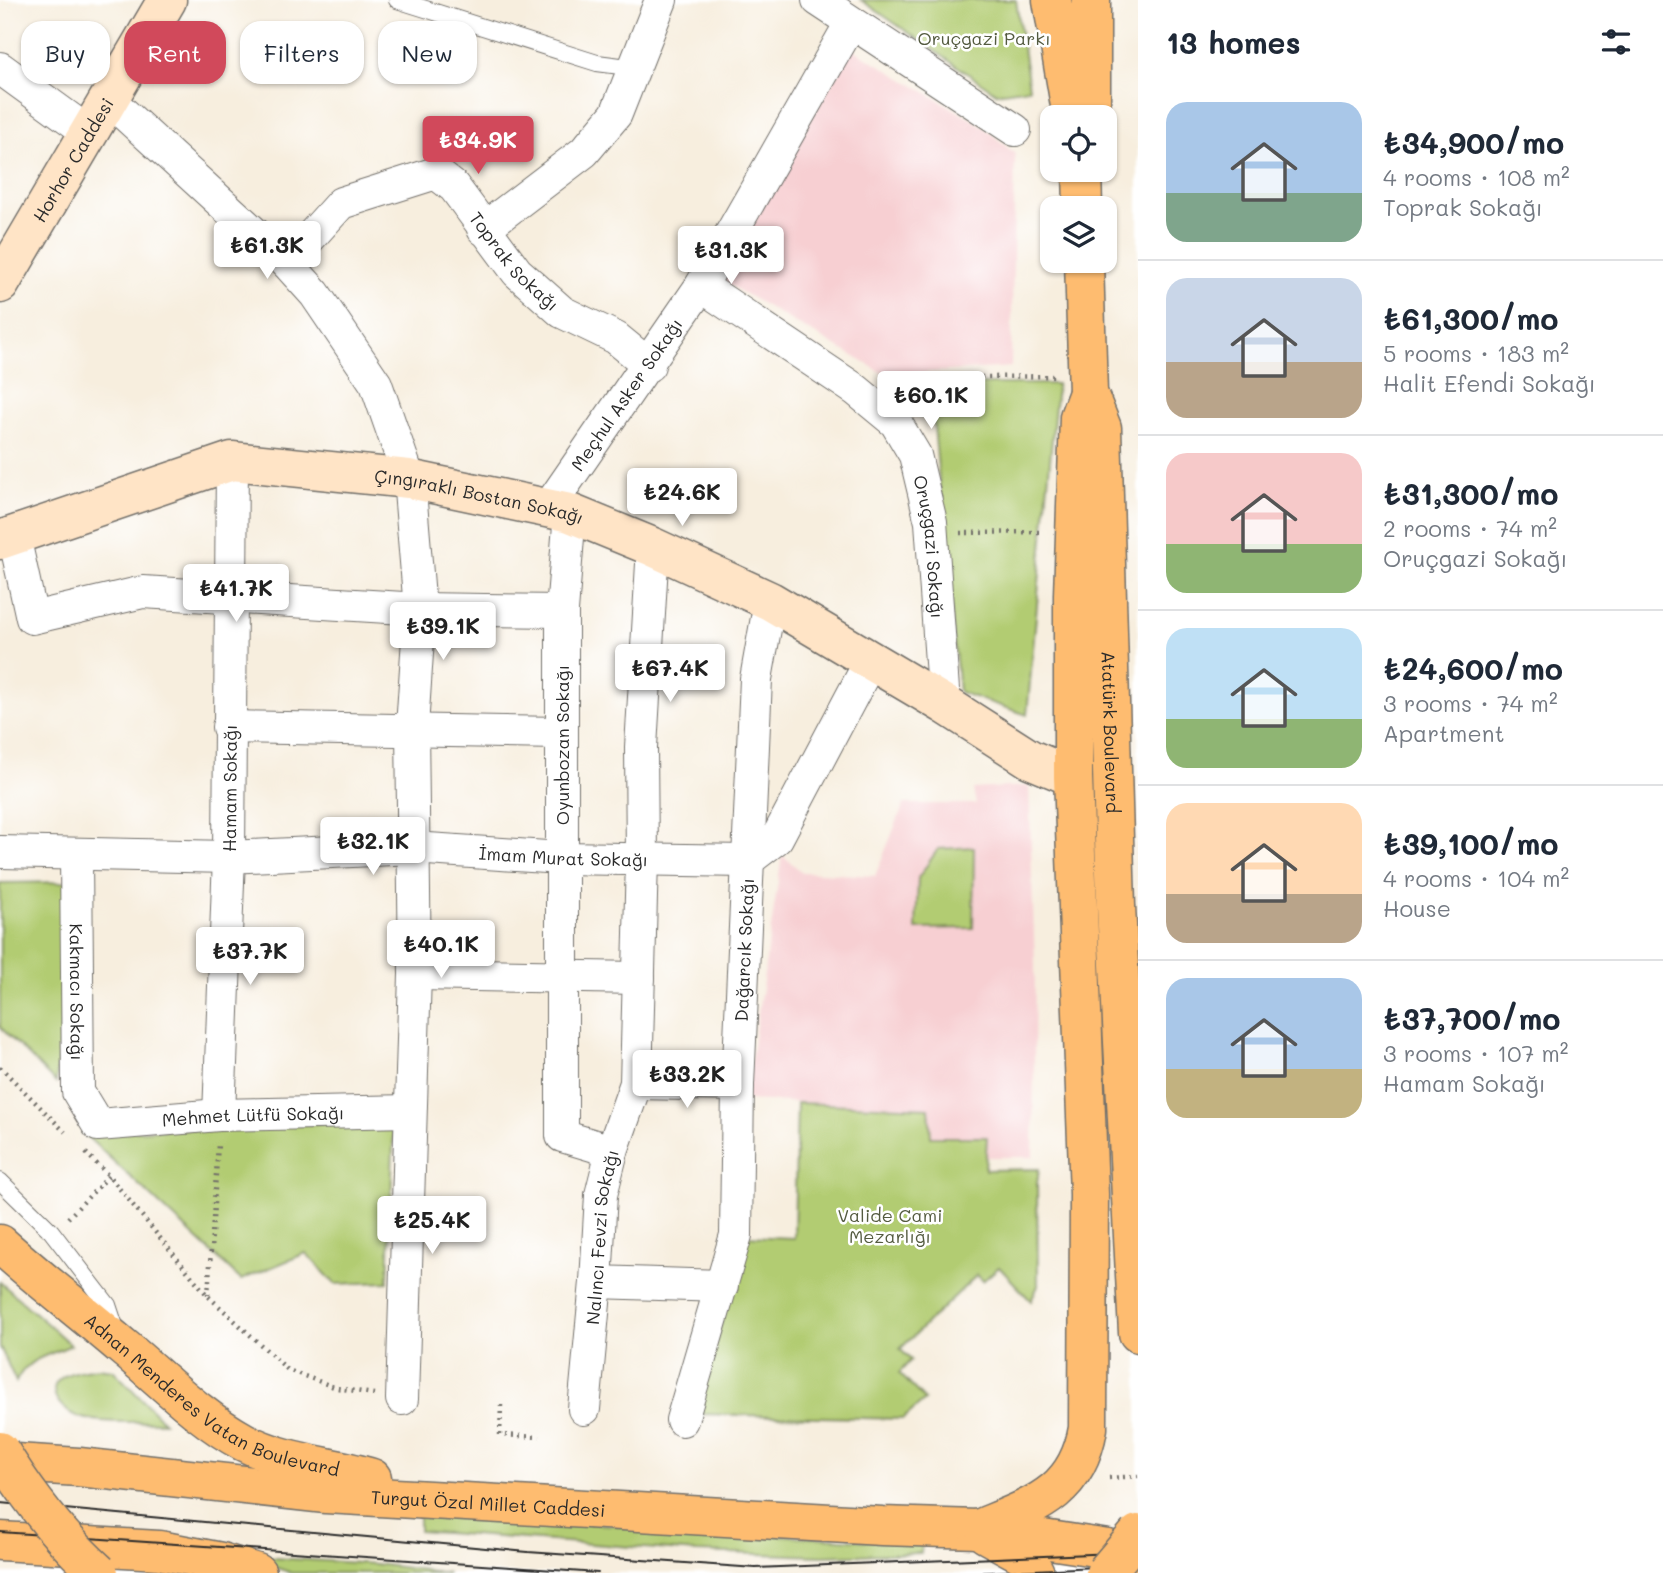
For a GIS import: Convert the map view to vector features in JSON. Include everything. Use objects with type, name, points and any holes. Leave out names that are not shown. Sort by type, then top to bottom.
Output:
[{"type":"main road","points":[[1052,0],[1070,105]]},
{"type":"main road","points":[[1091,0],[1091,105]]},
{"type":"main road","name":"Atatürk Boulevard","points":[[1083,273],[1073,384],[1102,428],[1116,906],[1138,1333]]},
{"type":"main road","points":[[978,1529],[1029,1506],[1053,1493],[1065,1482],[1079,1463],[1088,1428],[1089,1194],[1073,777],[1073,595],[1079,417],[1073,384]]},
{"type":"main road","name":"Adnan Menderes Vatan Boulevard","points":[[0,1244],[38,1279],[214,1424],[245,1443],[278,1457],[358,1474],[447,1502]]},
{"type":"main road","points":[[0,1451],[45,1518],[72,1549],[99,1573]]},
{"type":"main road","name":"Turgut Özal Millet Caddesi","points":[[0,1462],[79,1467],[326,1494],[978,1529],[1108,1549],[1121,1553],[1138,1564]]},
{"type":"main road","points":[[978,1529],[1008,1557],[1019,1573]]},
{"type":"main road","points":[[978,1529],[1026,1556],[1035,1573]]},
{"type":"main road","points":[[1105,1573],[1138,1534]]},
{"type":"main road","points":[[0,1541],[159,1550],[221,1562],[257,1573]]},
{"type":"street","name":"Horhor Caddesi","points":[[0,284],[167,0]]},
{"type":"street","points":[[484,229],[584,152],[616,114],[661,0]]},
{"type":"street","points":[[818,0],[1015,130]]},
{"type":"street","name":"Meçhul Asker Sokağı","points":[[559,511],[701,286],[850,23]]},
{"type":"street","points":[[0,68],[88,132]]},
{"type":"street","points":[[107,98],[287,263],[314,294],[376,384],[409,479],[420,610],[412,732],[415,974],[402,1399]]},
{"type":"street","name":"Toprak Sokağı","points":[[287,263],[341,203],[436,173],[454,187],[517,272],[562,312],[616,338],[649,365]]},
{"type":"street","name":"Oruçgazi Sokağı","points":[[701,286],[856,390],[896,423],[915,455],[931,534],[944,704]]},
{"type":"street","name":"Çıngıraklı Bostan Sokağı","points":[[7,538],[232,461],[409,479],[559,511],[653,547],[770,601],[944,704],[1030,759],[1073,777]]},
{"type":"street","name":"Hamam Sokağı","points":[[219,1115],[229,857],[232,461]]},
{"type":"street","name":"Oyunbozan Sokağı","points":[[559,511],[562,611],[562,1136],[612,1151]]},
{"type":"street","points":[[7,538],[32,618],[143,592],[420,610],[562,611]]},
{"type":"street","name":"Nalıncı Fevzi Sokağı","points":[[584,1409],[601,1195],[612,1151],[636,1083],[642,859],[641,747],[653,547]]},
{"type":"street","name":"Dağarcık Sokağı","points":[[682,1420],[736,1235],[738,1085],[756,679],[770,601]]},
{"type":"street","points":[[747,861],[777,838],[871,660]]},
{"type":"street","points":[[228,727],[562,733]]},
{"type":"street","name":"İmam Murat Sokağı","points":[[0,852],[229,857],[413,848],[561,858],[747,861]]},
{"type":"street","name":"Kakmacı Sokağı","points":[[76,854],[78,1092],[82,1136]]},
{"type":"street","points":[[415,974],[639,978]]},
{"type":"street","points":[[636,1083],[738,1085]]},
{"type":"street","name":"Mehmet Lütfü Sokağı","points":[[82,1136],[219,1115],[409,1111]]},
{"type":"street","points":[[596,1283],[722,1286]]},
{"type":"lane","points":[[397,0],[597,63],[636,68]]},
{"type":"lane","points":[[0,1181],[51,1231],[108,1305],[121,1345]]},
{"type":"path","points":[[920,378],[1073,384]]},
{"type":"path","points":[[931,534],[1042,532]]},
{"type":"path","points":[[0,1068],[82,1136],[109,1176],[208,1296],[288,1370],[337,1388],[402,1399]]},
{"type":"path","points":[[208,1296],[219,1115]]},
{"type":"path","points":[[51,1231],[71,1215],[109,1176]]},
{"type":"path","points":[[501,1405],[500,1435],[540,1437]]},
{"type":"path","points":[[1109,1478],[1138,1476]]},
{"type":"shaded area","points":[[851,48],[981,125],[1015,154],[1011,367],[886,375],[721,280]]},
{"type":"shaded area","points":[[1029,786],[1035,965],[1033,1157],[985,1157],[987,1137],[931,1137],[928,1108],[745,1100],[782,855],[802,872],[875,876],[904,804],[976,804],[973,789]]},
{"type":"green space","name":"Oruçgazi Parkı","points":[[861,0],[1016,0],[1029,88],[996,93]]},
{"type":"green space","points":[[930,384],[1057,384],[1027,715],[959,692]]},
{"type":"green space","points":[[974,847],[973,928],[916,929],[918,878],[938,849]]},
{"type":"green space","points":[[76,882],[56,1083],[0,1027],[0,883]]},
{"type":"green space","name":"Valide Cami Mezarlığı","points":[[797,1103],[929,1108],[931,1137],[987,1137],[985,1170],[1039,1169],[1038,1286],[1031,1301],[999,1267],[983,1281],[977,1275],[900,1349],[911,1360],[899,1373],[925,1400],[903,1419],[695,1414],[746,1236],[794,1238]]},
{"type":"green space","points":[[394,1120],[388,1282],[335,1284],[306,1253],[241,1280],[83,1133]]},
{"type":"green space","points":[[0,1282],[71,1345],[32,1362],[16,1382],[0,1347]]},
{"type":"green space","points":[[97,1368],[113,1370],[164,1422],[112,1422],[92,1420],[70,1413],[59,1403],[54,1391],[55,1385],[64,1376]]},
{"type":"green space","points":[[419,1513],[922,1544],[921,1553],[822,1556],[697,1552],[419,1531]]},
{"type":"green space","points":[[240,1556],[376,1564],[448,1573],[292,1573]]},
{"type":"tram line","points":[[0,1503],[528,1552],[756,1568],[1138,1552]]},
{"type":"tram line","points":[[0,1532],[598,1573]]},
{"type":"tram line","points":[[970,1573],[1138,1565]]}]
